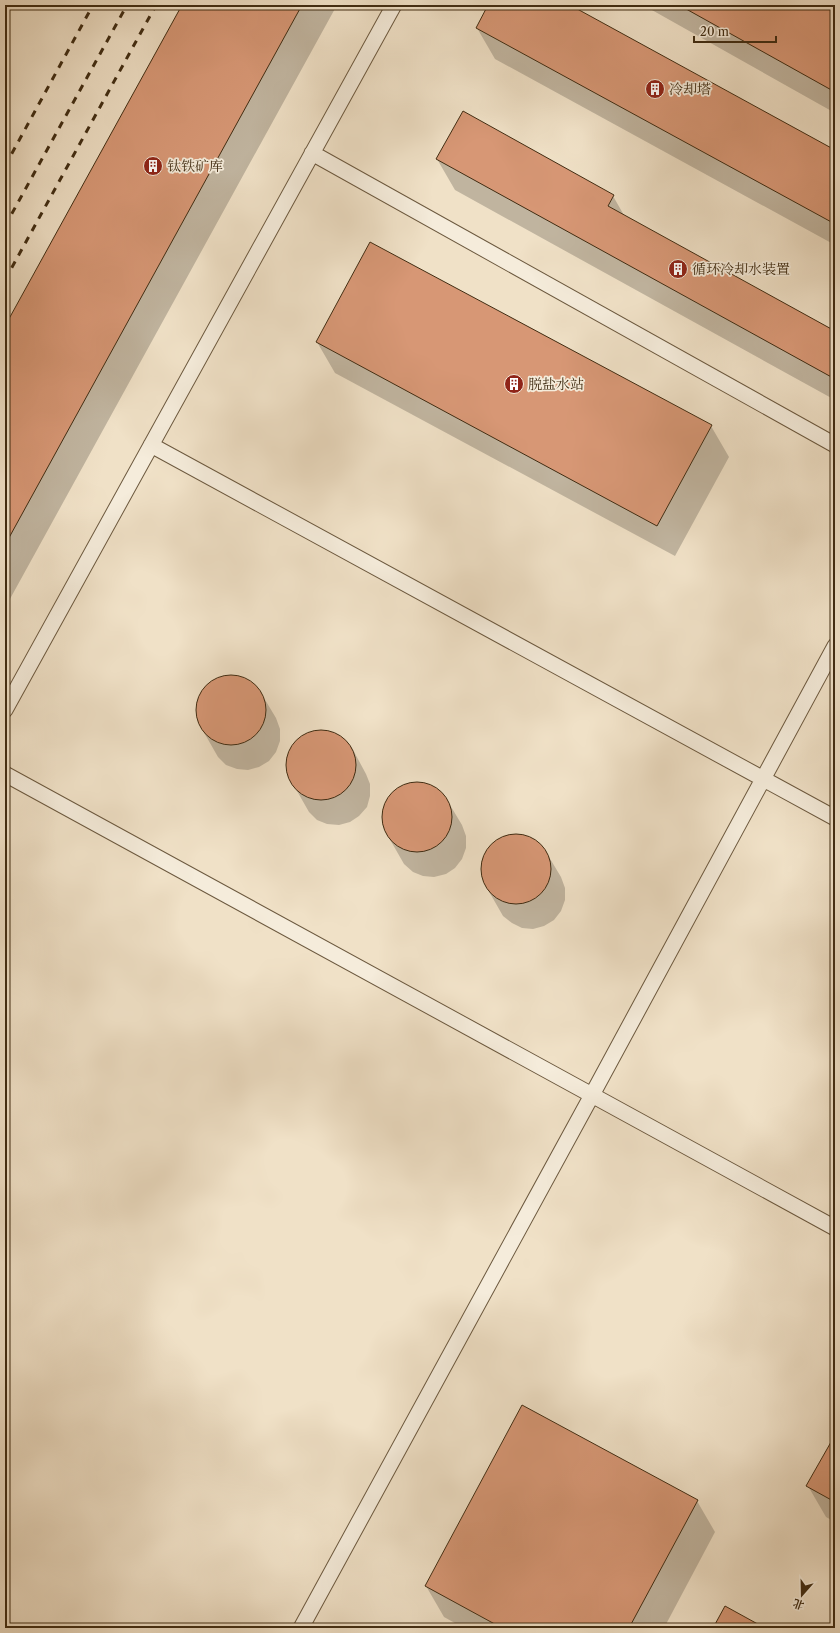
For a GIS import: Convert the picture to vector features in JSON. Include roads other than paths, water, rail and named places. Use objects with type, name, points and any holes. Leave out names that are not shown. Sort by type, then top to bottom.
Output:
[{"type":"lane","points":[[5,710],[394,5]]},
{"type":"lane","points":[[312,153],[835,445]]},
{"type":"lane","points":[[151,445],[835,818]]},
{"type":"lane","points":[[301,1628],[835,646]]},
{"type":"lane","points":[[5,774],[835,1228]]},
{"type":"railway","points":[[5,166],[93,5]]},
{"type":"railway","points":[[5,226],[127,5]]},
{"type":"railway","points":[[5,280],[156,5]]},
{"type":"place","name":"冷却塔","points":[[655,89]]},
{"type":"place","name":"钛铁矿库","points":[[153,166]]},
{"type":"place","name":"循环冷却水装置","points":[[678,269]]},
{"type":"place","name":"脱盐水站","points":[[514,384]]}]
